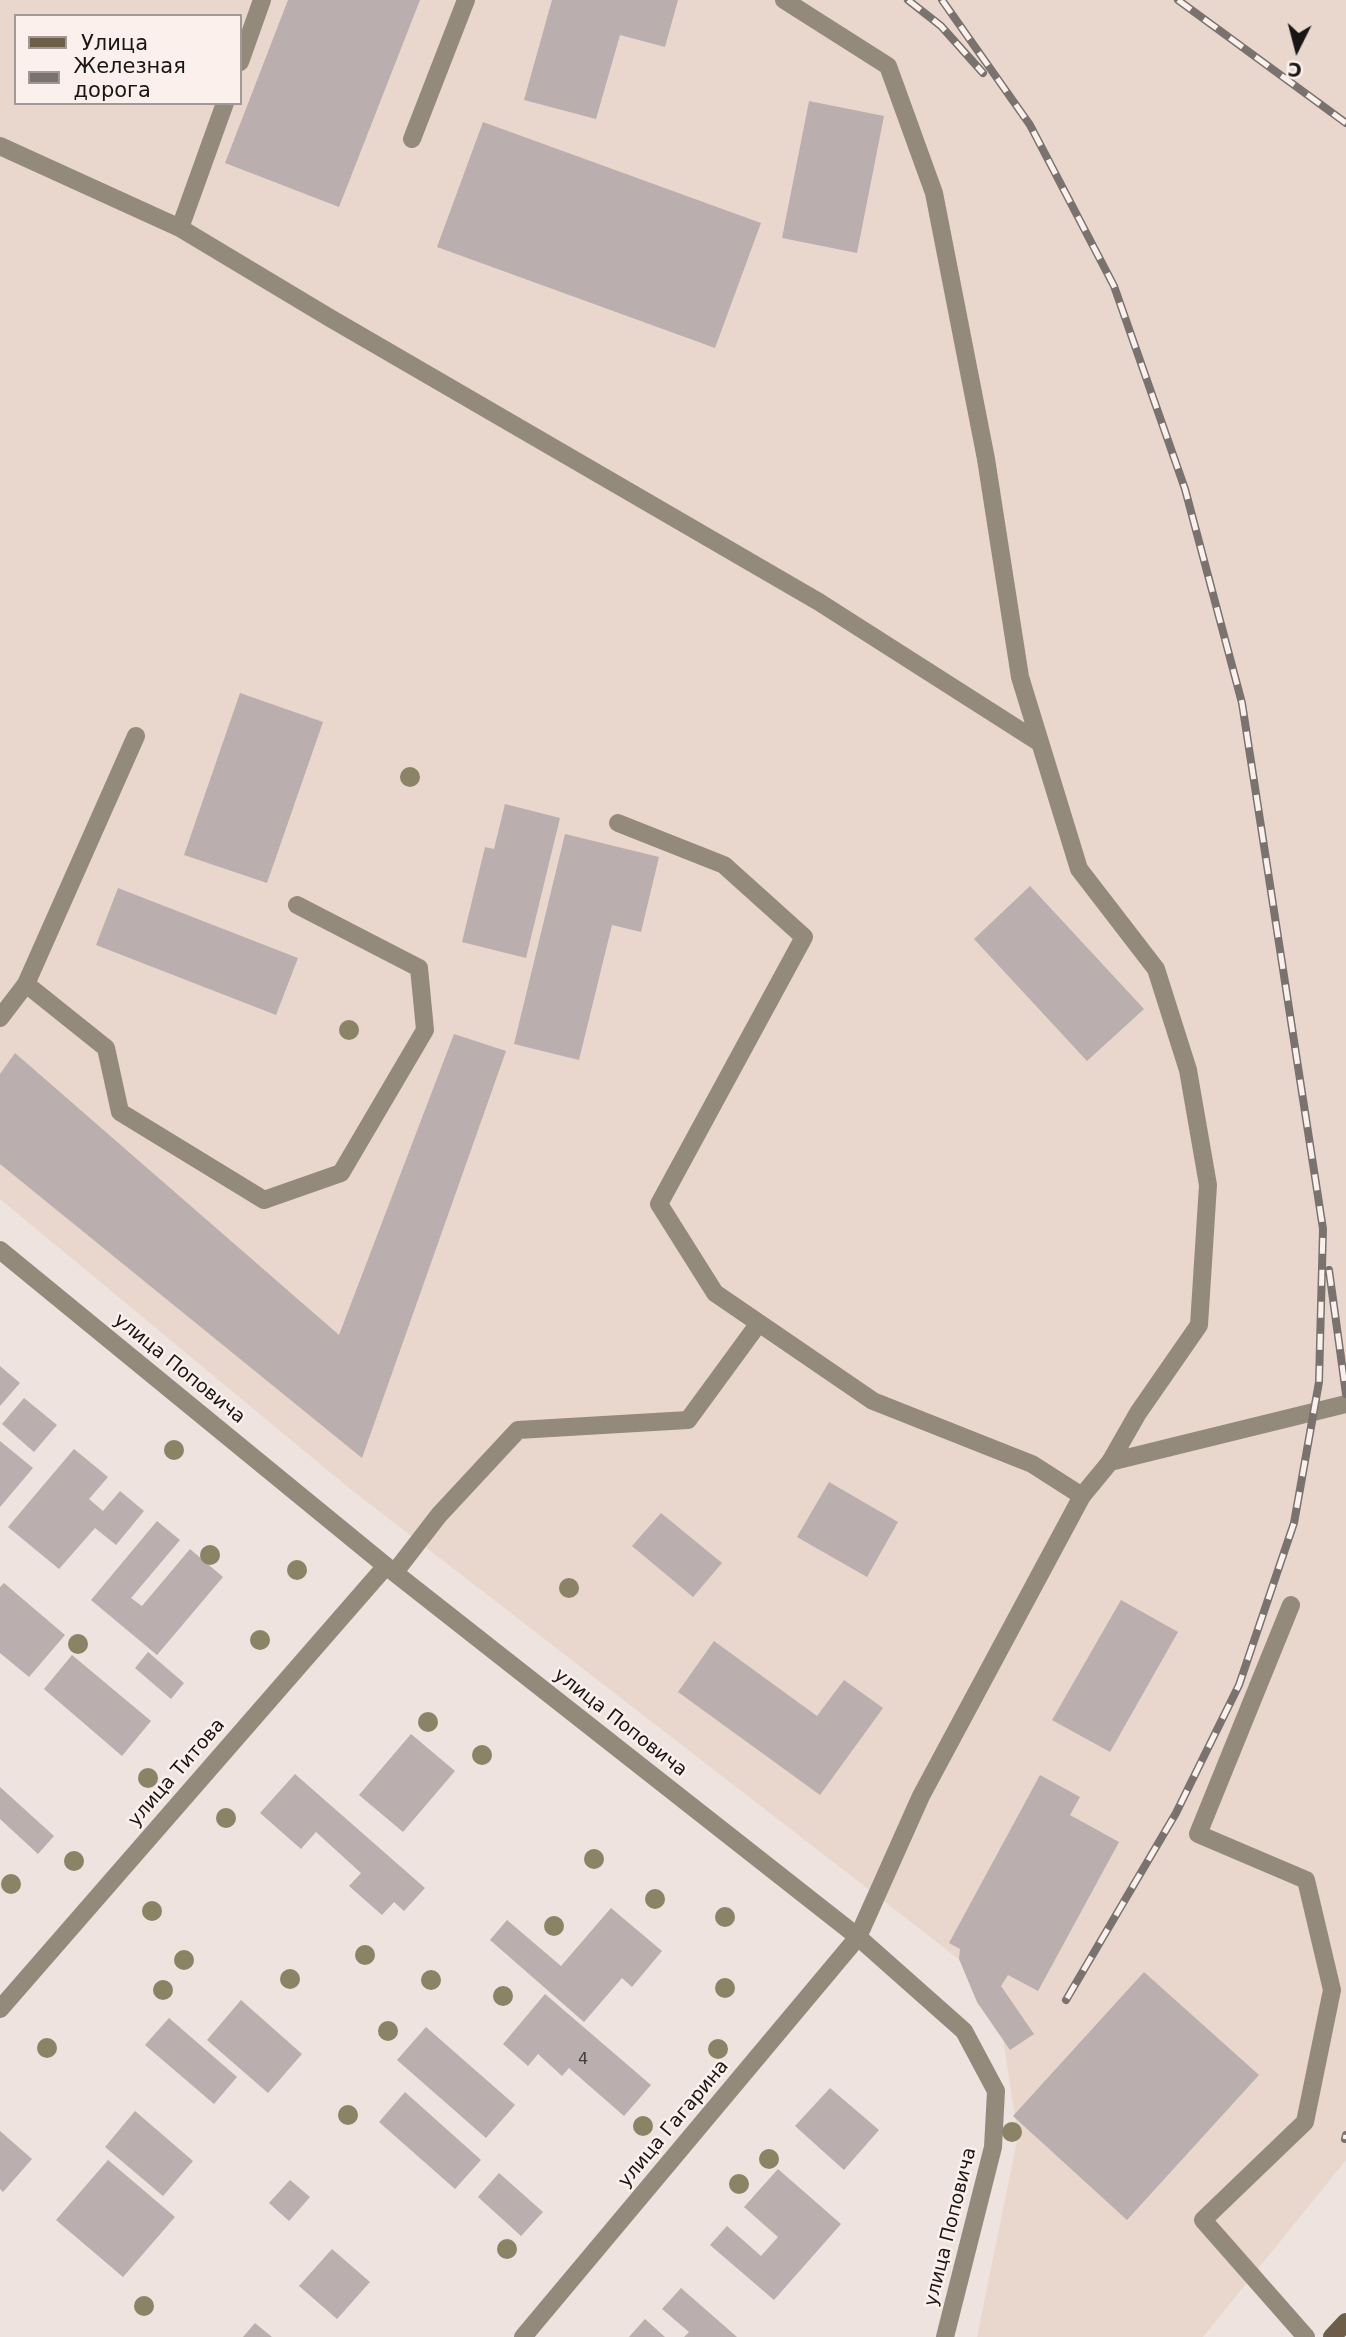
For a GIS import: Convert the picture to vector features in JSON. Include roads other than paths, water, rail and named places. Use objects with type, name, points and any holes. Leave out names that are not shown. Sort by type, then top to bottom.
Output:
[{"type":"main road","points":[[1332,2337],[1346,2322]]},
{"type":"street","points":[[242,56],[262,0]]},
{"type":"street","points":[[412,139],[466,0]]},
{"type":"street","name":"улица Гагарина","points":[[523,2337],[858,1937],[921,1796],[1082,1496],[1111,1462],[1138,1413],[1199,1325],[1208,1185],[1188,1070],[1156,969],[1079,869],[1020,677],[986,458],[934,193],[888,66],[784,0]]},
{"type":"street","points":[[180,228],[224,105]]},
{"type":"street","points":[[0,146],[180,228],[330,318],[819,601],[1041,743]]},
{"type":"street","points":[[0,1018],[26,984],[136,736]]},
{"type":"street","points":[[618,823],[724,864],[804,937],[659,1205],[715,1293],[873,1401],[1032,1464],[1082,1496]]},
{"type":"street","points":[[26,984],[106,1048],[120,1112],[264,1200],[341,1174],[425,1030],[419,968],[297,905]]},
{"type":"street","name":"улица Поповича","points":[[0,1250],[391,1569],[858,1937],[964,2031],[996,2091],[993,2147],[945,2337]]},
{"type":"street","name":"улица Титова","points":[[0,2009],[439,1515],[519,1430],[688,1420],[759,1323]]},
{"type":"street","points":[[1111,1462],[1346,1404]]},
{"type":"street","points":[[1291,1605],[1198,1833],[1306,1880],[1332,1990],[1305,2122],[1203,2220],[1306,2337]]},
{"type":"railway","points":[[908,0],[941,26],[983,73]]},
{"type":"railway","points":[[942,0],[1030,125],[1114,286],[1185,489],[1242,703],[1323,1229],[1319,1382],[1294,1523],[1239,1685],[1176,1813],[1066,2000]]},
{"type":"railway","points":[[1178,0],[1346,123]]},
{"type":"railway","points":[[1329,1270],[1346,1394]]},
{"type":"railway","points":[[1345,2139],[1346,2135]]}]
